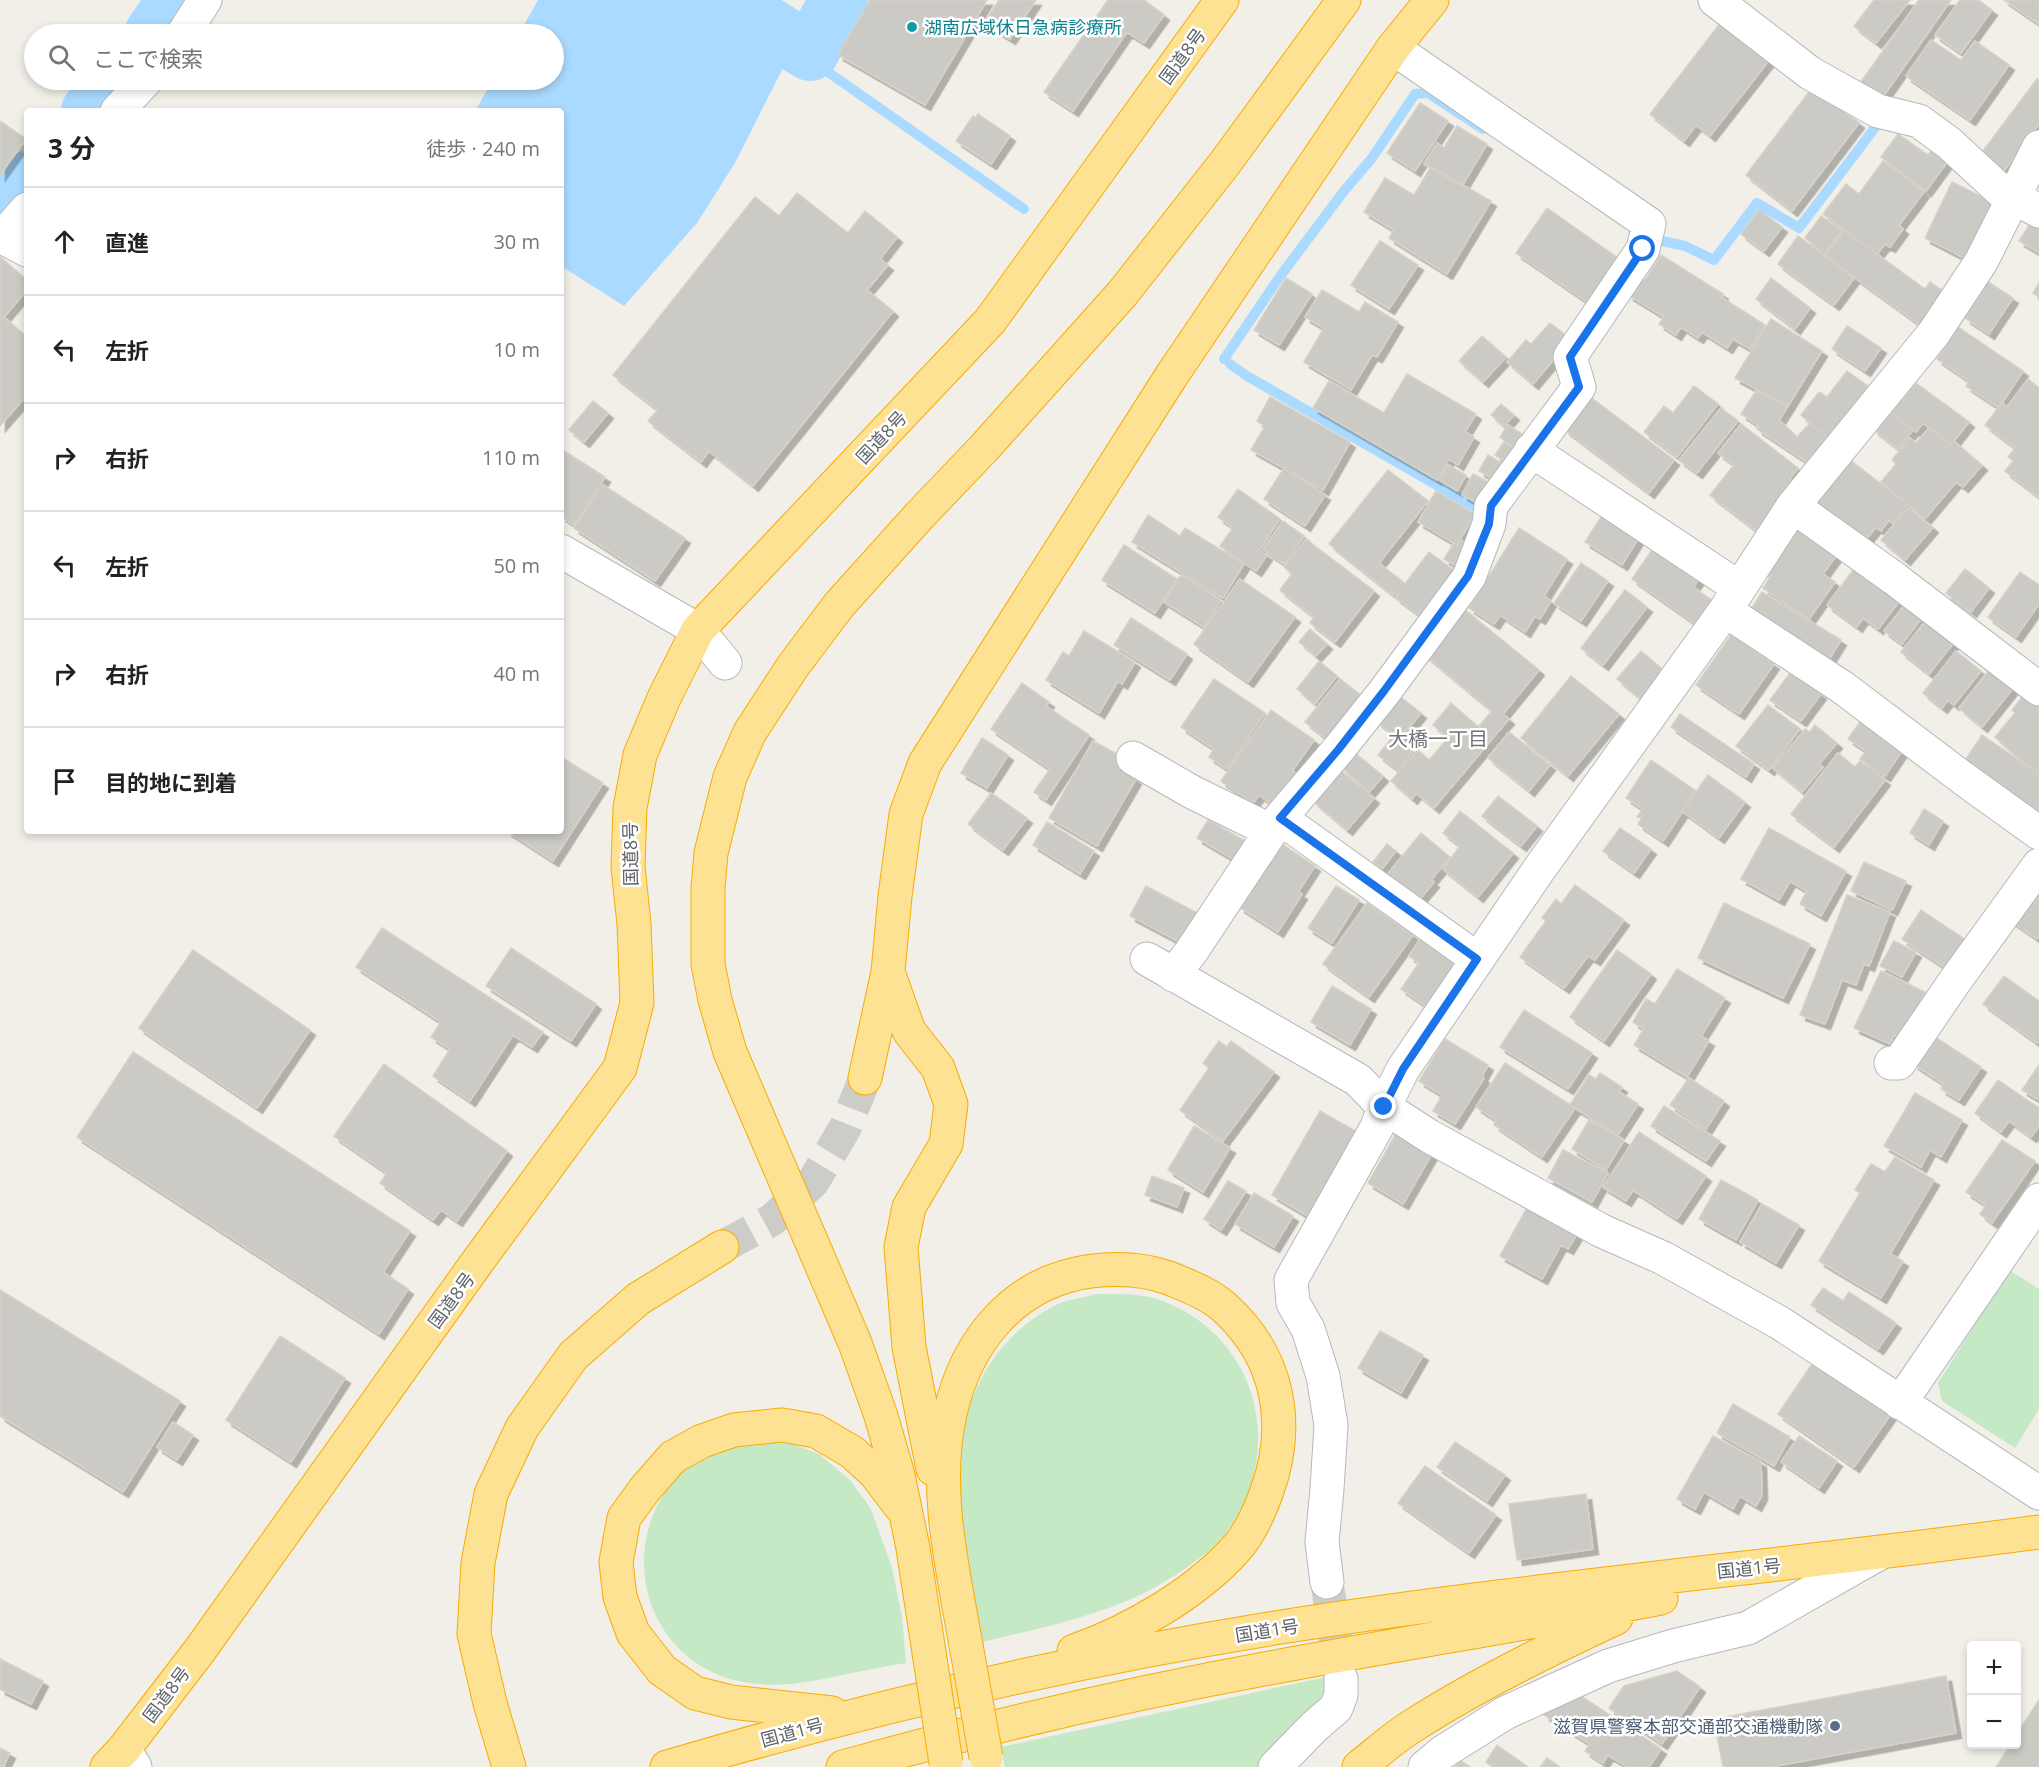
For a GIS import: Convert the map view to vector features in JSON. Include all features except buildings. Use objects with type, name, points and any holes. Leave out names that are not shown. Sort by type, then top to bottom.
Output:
[{"type":"highway","points":[[946,1765],[913,1548],[898,1475],[881,1416],[855,1343],[730,1052],[715,1000],[708,964],[708,888],[711,853],[730,777],[750,732],[793,666],[839,605],[1122,294],[1225,162],[1344,0]]},
{"type":"highway","points":[[865,1078],[888,972],[906,814],[926,763],[1172,375],[1393,48],[1432,0]]},
{"type":"highway","name":"国道8号","points":[[122,1761],[620,1068],[638,1003],[634,924],[628,867],[630,808],[640,755],[663,698],[698,630],[990,321],[1217,2]]},
{"type":"highway","points":[[888,972],[909,1031],[938,1068],[951,1104],[946,1144],[909,1207],[901,1247],[909,1347],[947,1537],[987,1762]]},
{"type":"highway","points":[[509,1767],[490,1703],[474,1634],[478,1563],[491,1494],[522,1428],[573,1356],[638,1299],[722,1247]]},
{"type":"highway","points":[[947,1537],[944,1490],[945,1455],[949,1416],[960,1379],[975,1347],[1000,1315],[1033,1289],[1071,1274],[1112,1269],[1151,1272],[1192,1287],[1224,1307],[1247,1332],[1266,1362],[1279,1402],[1280,1439],[1274,1473],[1262,1506],[1242,1542],[1182,1595],[1134,1624],[1087,1647],[988,1683]]},
{"type":"highway","points":[[854,1715],[731,1702],[694,1693],[662,1670],[633,1633],[620,1597],[616,1562],[624,1518],[672,1457],[702,1441],[734,1430],[782,1425],[816,1431],[852,1452],[875,1473],[899,1503],[913,1548]]},
{"type":"highway","name":"国道1号","points":[[667,1767],[854,1715],[988,1683],[1146,1650],[1280,1627],[1397,1610],[1645,1579],[1878,1554],[2039,1532]]},
{"type":"highway","name":"国道1号","points":[[843,1767],[1006,1725],[1164,1689],[1284,1665],[1659,1598],[1878,1554]]},
{"type":"highway","points":[[1359,1767],[1412,1726],[1478,1686],[1545,1651],[1659,1598]]},
{"type":"street","points":[[189,24],[205,0]]},
{"type":"street","points":[[1715,0],[1810,74],[1878,111],[1919,121],[1949,143],[2001,191],[2026,203]]},
{"type":"street","points":[[1393,48],[1649,224],[1643,249],[1570,357],[1579,387],[1491,506],[1489,524],[1468,576],[1378,699],[1275,824],[1191,952],[1160,967],[1358,1080],[1384,1107],[1429,1136],[1602,1231],[1663,1258],[1780,1323],[2039,1493]]},
{"type":"street","points":[[120,108],[137,90]]},
{"type":"street","points":[[1327,1582],[1322,1542],[1328,1489],[1331,1425],[1323,1376],[1308,1329],[1293,1304],[1291,1280],[1377,1127],[1403,1069],[1540,868],[1731,600],[1793,506],[1934,333],[1981,262],[2026,203],[2039,147]]},
{"type":"street","points":[[10,241],[24,214]]},
{"type":"street","points":[[1531,450],[1731,600],[1738,619],[1842,687],[2039,833]]},
{"type":"street","points":[[1793,506],[1905,586],[2039,689]]},
{"type":"street","points":[[564,553],[698,630],[725,663]]},
{"type":"street","points":[[1132,758],[1192,792],[1275,824],[1477,959]]},
{"type":"street","points":[[1891,1063],[1899,1063],[2039,865]]},
{"type":"street","points":[[1900,1403],[2039,1200]]},
{"type":"street","points":[[1425,1767],[1443,1752],[1505,1713],[1608,1666],[1672,1646],[1748,1628],[1878,1554]]},
{"type":"street","points":[[1275,1767],[1336,1708],[1341,1695],[1341,1679]]},
{"type":"green space","points":[[2009,1270],[2039,1289],[2039,1409],[2015,1448],[1942,1401],[1938,1383]]},
{"type":"green space","points":[[1096,1294],[1138,1295],[1163,1301],[1197,1319],[1224,1344],[1243,1373],[1254,1405],[1258,1440],[1254,1474],[1241,1508],[1220,1540],[1177,1574],[1131,1599],[1082,1617],[982,1642],[970,1587],[958,1512],[957,1464],[968,1409],[993,1360],[1010,1339],[1031,1320],[1065,1301]]},
{"type":"green space","points":[[764,1440],[792,1444],[819,1454],[850,1480],[871,1509],[892,1568],[902,1617],[906,1663],[782,1685],[753,1684],[713,1672],[690,1658],[671,1640],[657,1618],[648,1594],[644,1568],[646,1542],[653,1515],[674,1480],[691,1464],[708,1454],[726,1448]]},
{"type":"green space","points":[[1331,1676],[1331,1692],[1260,1767],[1005,1767],[1001,1747]]},
{"type":"water","points":[[538,0],[700,0],[789,56],[735,163],[697,223],[624,306],[564,268],[564,108],[477,108],[487,90],[564,90],[564,24],[525,24]]},
{"type":"waterway","points":[[160,24],[176,0]]},
{"type":"waterway","points":[[727,0],[810,52],[839,0]]},
{"type":"waterway","points":[[810,52],[815,63],[1024,209]]},
{"type":"waterway","points":[[93,108],[108,90]]},
{"type":"waterway","points":[[1224,359],[1281,275],[1344,191],[1372,158],[1415,94],[1428,93],[1483,129]]},
{"type":"waterway","points":[[1657,240],[1685,246],[1714,260],[1757,203],[1799,228],[1880,121],[1886,121]]},
{"type":"waterway","points":[[0,203],[24,183]]},
{"type":"waterway","points":[[1230,364],[1480,510]]},
{"type":"tunnel","points":[[722,1247],[772,1220],[813,1182],[845,1128],[865,1078]]},
{"type":"tunnel","points":[[1327,1582],[1341,1679]]},
{"type":"place","name":"湖南広域休日急病診療所","points":[[912,27]]},
{"type":"place","name":"滋賀県警察本部交通部交通機動隊","points":[[1835,1726]]},
{"type":"district","name":"大橋一丁目","points":[[1438,738]]},
{"type":"route","points":[[1384,1107],[1403,1069],[1477,959],[1280,818],[1384,691],[1468,576],[1489,524],[1491,506],[1579,387],[1570,357],[1643,249]]}]
